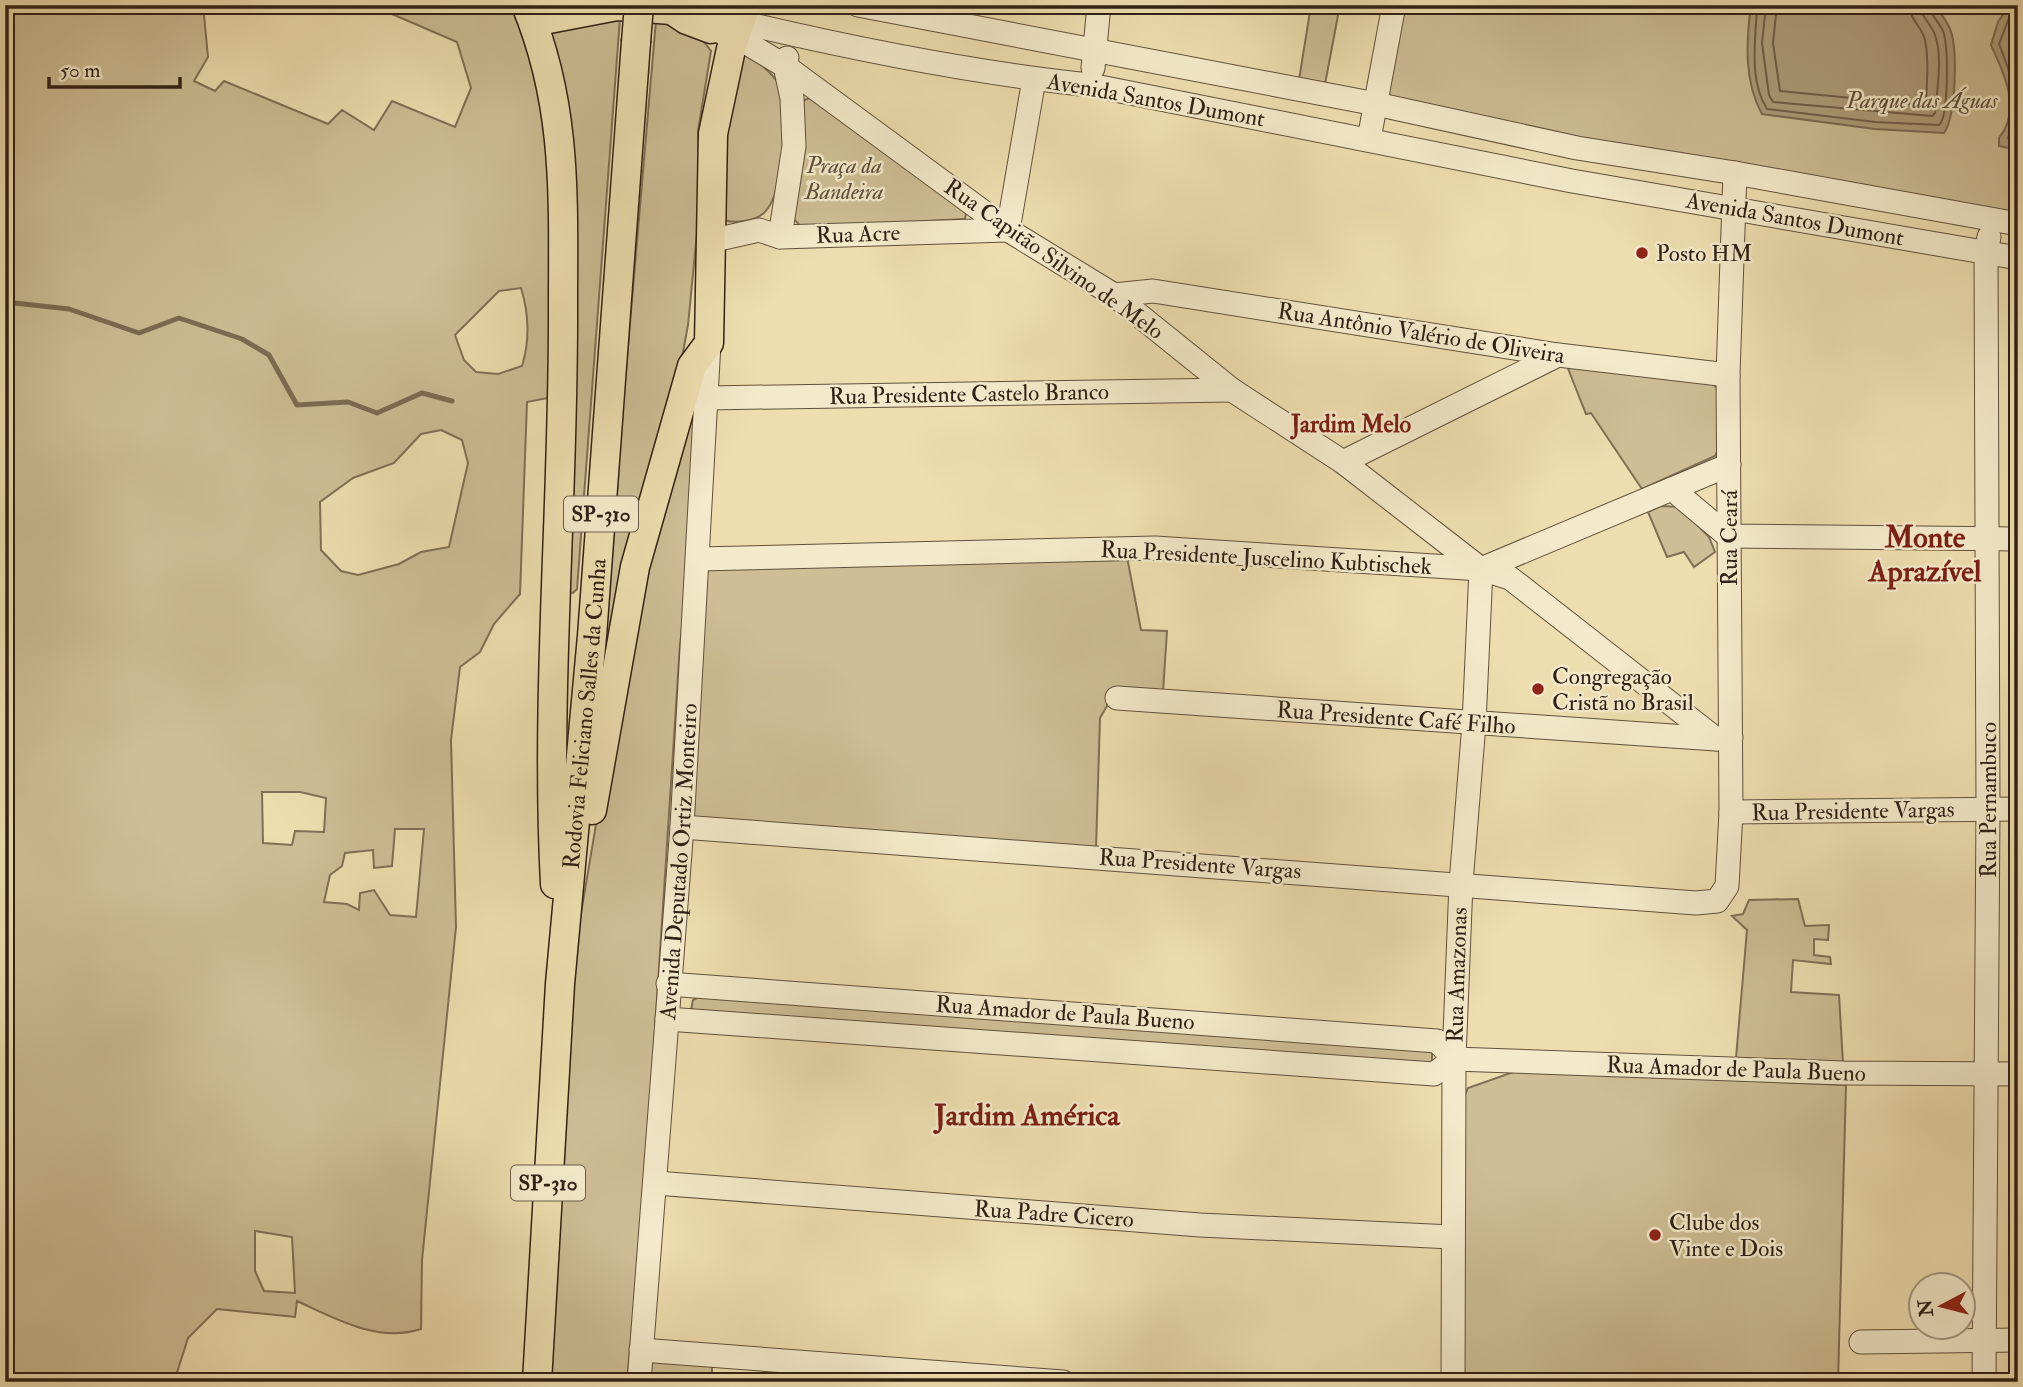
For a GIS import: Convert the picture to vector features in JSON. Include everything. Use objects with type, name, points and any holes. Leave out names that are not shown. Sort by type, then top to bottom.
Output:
[{"type":"main road","name":"Rodovia Feliciano Salles da Cunha","points":[[537,1382],[560,984],[592,636],[639,5]]},
{"type":"main road","points":[[642,7],[672,10],[687,20],[733,23],[713,134],[709,343],[692,366],[635,567],[560,984],[551,801],[563,359],[562,162],[556,100],[532,11],[642,7]]},
{"type":"street","name":"Avenida Santos Dumont","points":[[858,5],[1095,53],[1376,104],[1577,148],[1735,173],[2018,224]]},
{"type":"street","points":[[1090,85],[1099,5]]},
{"type":"street","points":[[1369,139],[1394,5]]},
{"type":"street","name":"Avenida Santos Dumont","points":[[733,23],[1034,79],[1090,85],[1572,181],[2018,258]]},
{"type":"street","name":"Rua Capitão Silvino de Melo","points":[[733,23],[785,66],[1008,230],[1114,295],[1232,390],[1343,462],[1481,569],[1510,578],[1723,738]]},
{"type":"street","points":[[780,237],[794,146],[792,98],[785,66],[794,35]]},
{"type":"street","points":[[1008,230],[1034,79]]},
{"type":"street","points":[[1572,181],[1577,148]]},
{"type":"street","name":"Rua Ceará","points":[[1717,901],[1727,886],[1731,813],[1723,738],[1729,465],[1728,375],[1735,173]]},
{"type":"street","name":"Rua Pernambuco","points":[[1984,1382],[1988,809],[1986,252],[1993,219]]},
{"type":"street","name":"Rua Acre","points":[[710,241],[759,230],[780,237],[1008,230]]},
{"type":"street","name":"Rua Antônio Valério de Oliveira","points":[[1114,295],[1153,291],[1558,355],[1728,375]]},
{"type":"street","name":"Avenida Deputado Ortiz Monteiro","points":[[639,1382],[682,827],[709,343]]},
{"type":"street","points":[[1343,462],[1558,355]]},
{"type":"street","name":"Rua Presidente Castelo Branco","points":[[706,397],[1232,390]]},
{"type":"street","name":"Rua Presidente Juscelino Kubtischek","points":[[699,559],[1155,548],[1481,569],[1729,465]]},
{"type":"street","points":[[1672,489],[1728,536],[2018,539]]},
{"type":"street","name":"Rua Amazonas","points":[[1453,1382],[1454,1059],[1461,883],[1474,724],[1481,569]]},
{"type":"street","name":"Rua Presidente Café Filho","points":[[1117,698],[1474,724],[1723,738]]},
{"type":"street","name":"Rua Presidente Vargas","points":[[1731,813],[2018,809]]},
{"type":"street","name":"Rua Presidente Vargas","points":[[682,827],[1461,883],[1696,903],[1717,901]]},
{"type":"street","name":"Rua Amador de Paula Bueno","points":[[668,984],[1437,1041],[1454,1059]]},
{"type":"street","name":"Rua Amador de Paula Bueno","points":[[667,1019],[1434,1074],[1454,1059],[1844,1073],[2018,1074]]},
{"type":"street","name":"Rua Padre Cicero","points":[[656,1183],[1200,1225],[1452,1237]]},
{"type":"street","points":[[1861,1342],[2018,1340]]},
{"type":"street","points":[[641,1350],[1063,1382]]},
{"type":"green space","points":[[5,5],[203,5],[208,57],[194,81],[215,91],[224,81],[328,124],[342,110],[374,130],[392,101],[455,127],[471,88],[457,42],[371,5],[510,5],[532,42],[551,104],[553,397],[527,402],[520,594],[494,624],[480,652],[460,667],[451,740],[456,927],[422,1260],[421,1329],[405,1333],[373,1331],[297,1301],[295,1317],[217,1309],[188,1338],[174,1382],[5,1382]],"holes":[[[521,288],[527,327],[522,366],[498,374],[476,372],[464,360],[455,335],[499,291]],[[441,430],[462,440],[468,463],[449,547],[421,552],[399,564],[358,575],[341,571],[321,550],[320,502],[353,478],[394,463],[421,434]],[[262,792],[300,792],[326,798],[324,832],[295,831],[292,845],[263,843]],[[395,829],[424,829],[416,917],[390,915],[374,890],[360,893],[359,910],[347,904],[324,902],[330,875],[342,866],[345,853],[373,850],[374,868],[392,866]],[[255,1231],[292,1237],[295,1293],[264,1291],[255,1271]]]},
{"type":"green space","points":[[678,5],[734,5],[715,18]]},
{"type":"green space","points":[[1311,5],[1340,5],[1325,84],[1299,80]]},
{"type":"green space","name":"Parque das Águas","points":[[1401,5],[2018,5],[2018,214],[1578,141],[1386,98]]},
{"type":"green space","points":[[620,18],[577,589],[573,593],[569,592],[546,35],[576,25]]},
{"type":"green space","points":[[656,20],[702,39],[711,51],[698,131],[699,212],[688,325],[673,407],[596,720]]},
{"type":"green space","points":[[747,52],[778,83],[784,111],[784,150],[777,188],[771,203],[760,216],[734,222],[724,220],[722,140],[736,55]]},
{"type":"green space","name":"Praça da Bandeira","points":[[809,98],[967,208],[965,219],[802,228],[793,218],[801,102]]},
{"type":"green space","points":[[1567,366],[1708,379],[1718,389],[1721,444],[1715,456],[1642,489],[1591,413],[1586,414]]},
{"type":"green space","points":[[697,400],[690,561],[680,645],[645,1183],[627,1382],[547,1382],[570,979],[628,634]]},
{"type":"green space","points":[[1661,506],[1680,507],[1709,537],[1715,552],[1694,567],[1684,552],[1667,557],[1648,512]]},
{"type":"green space","points":[[1127,557],[1141,630],[1167,631],[1163,692],[1119,688],[1108,691],[1107,706],[1100,718],[1096,849],[696,821],[688,809],[703,574],[711,566]]},
{"type":"green space","points":[[1798,899],[1805,926],[1829,925],[1828,940],[1814,939],[1814,955],[1830,957],[1831,964],[1793,960],[1791,992],[1839,995],[1843,1063],[1736,1058],[1747,930],[1732,916],[1743,914],[1749,900]]},
{"type":"green space","points":[[699,997],[1432,1051],[1432,1063],[691,1010],[693,1000]]},
{"type":"green space","name":"Clube dos Vinte e Dois","points":[[1519,1070],[1846,1085],[1838,1382],[1463,1382],[1462,1101],[1468,1088]]},
{"type":"green space","points":[[654,1361],[712,1366],[712,1382],[646,1382],[646,1370]]},
{"type":"water","points":[[1751,5],[1925,5],[1938,9],[1950,29],[1954,51],[1953,98],[1944,133],[1875,129],[1762,114],[1749,75],[1748,33]]},
{"type":"water","points":[[2018,5],[2018,150],[1999,146],[2010,104],[2005,79],[1991,45],[1998,22],[2007,8]]},
{"type":"waterway","points":[[5,302],[69,309],[139,333],[179,318],[242,339],[269,355],[297,405],[348,402],[377,413],[422,393],[452,401]]},
{"type":"place","name":"Posto HM","points":[[1642,253]]},
{"type":"place","name":"Congregação Cristã no Brasil","points":[[1538,689]]},
{"type":"place","name":"Clube dos Vinte e Dois","points":[[1655,1235]]},
{"type":"district","name":"Jardim Melo","points":[[1351,424]]},
{"type":"district","name":"Monte Aprazível","points":[[1925,554]]},
{"type":"district","name":"Jardim América","points":[[1027,1115]]}]
